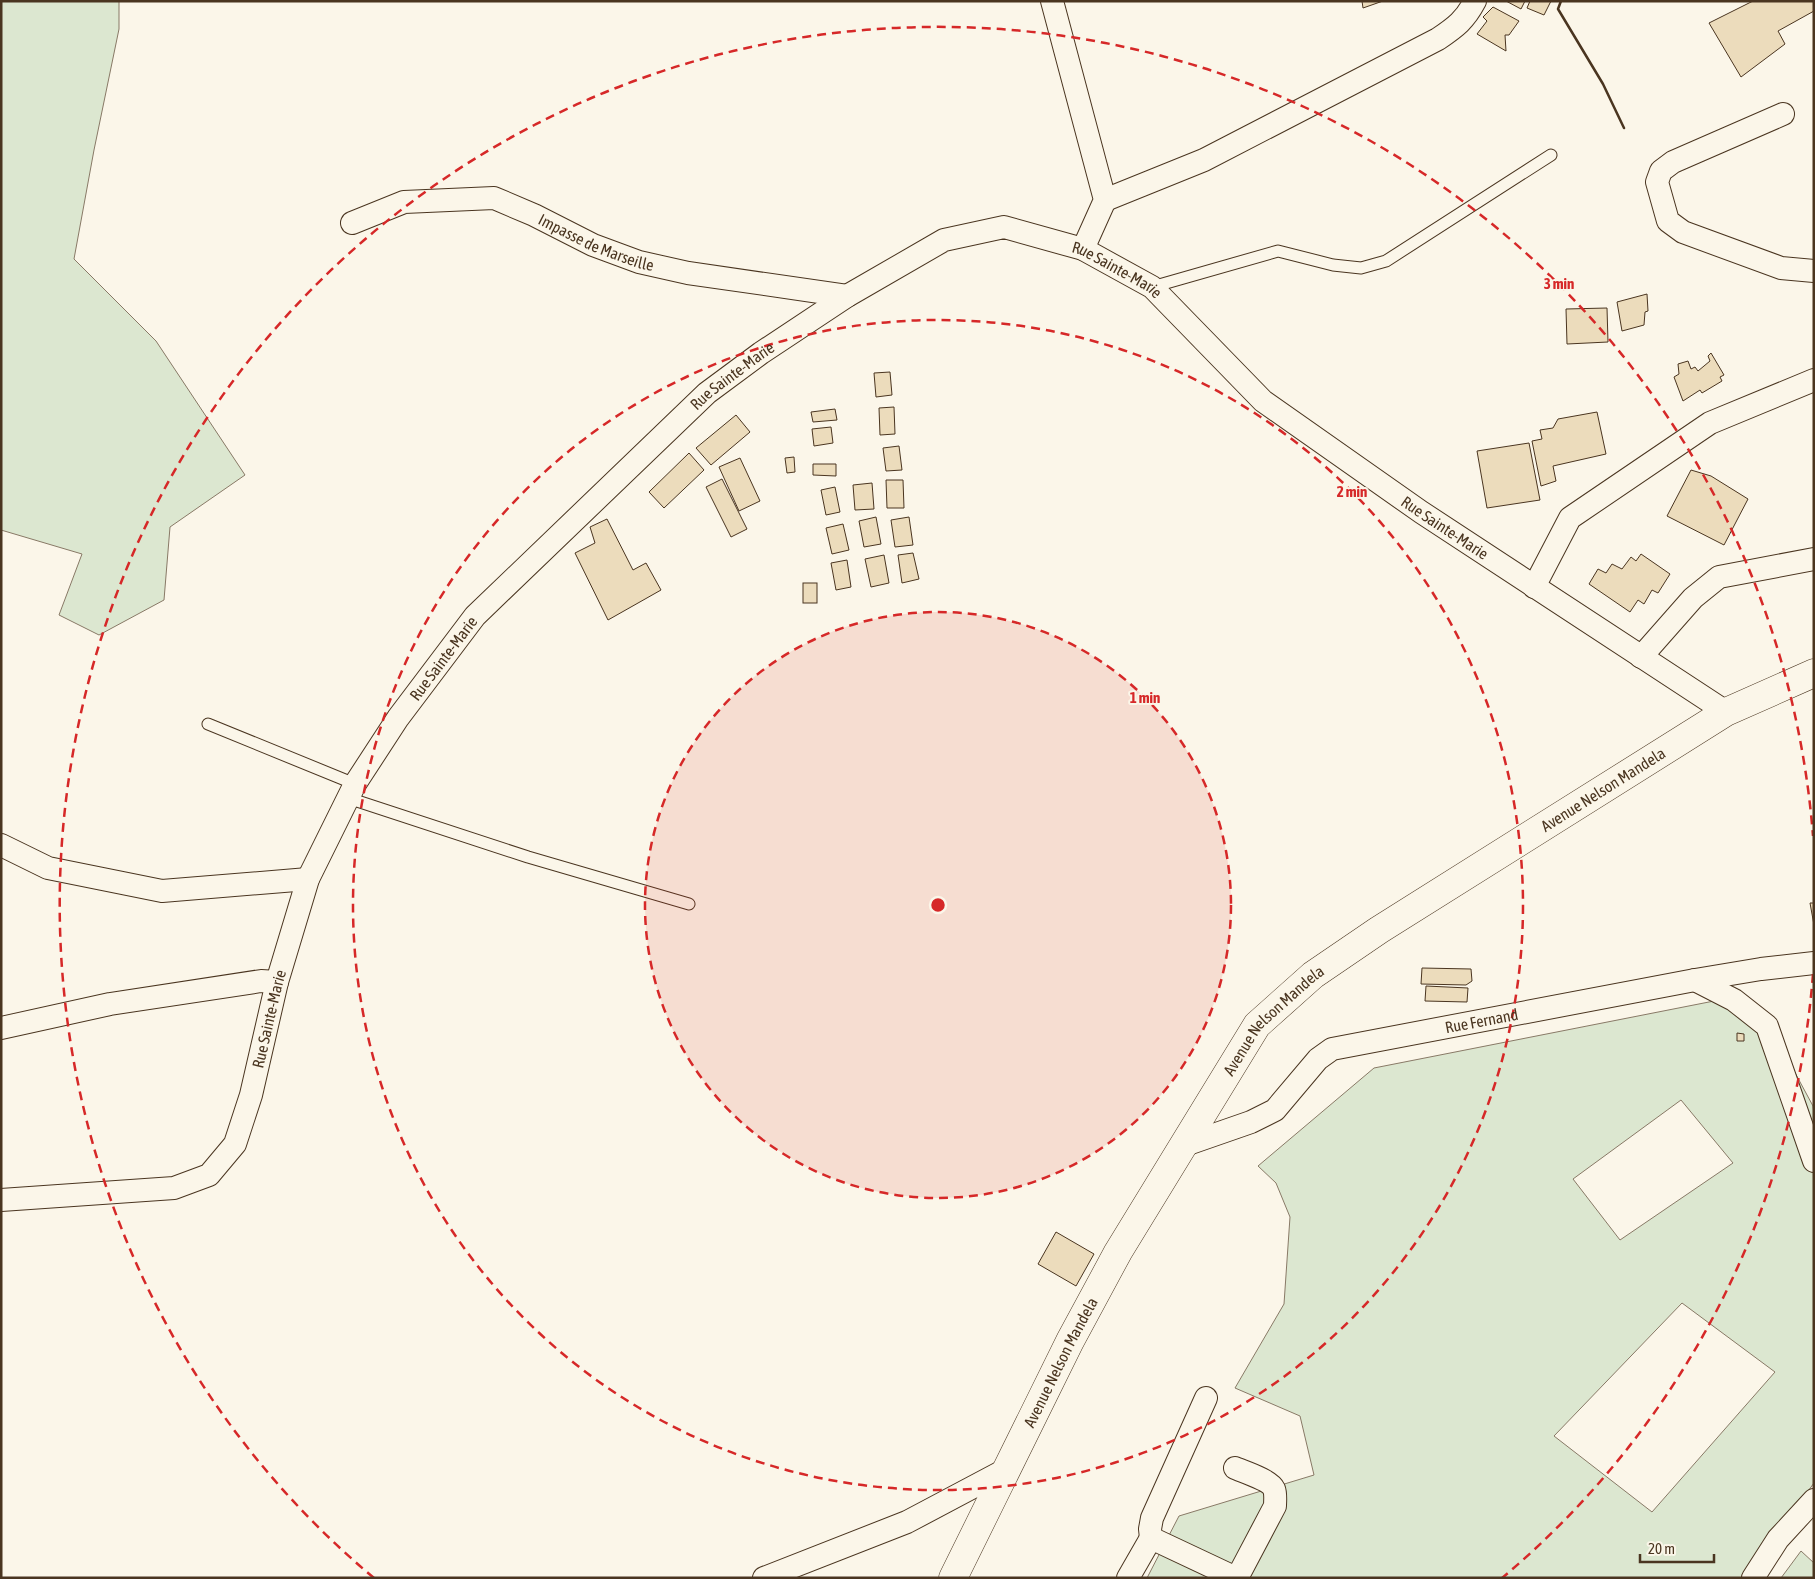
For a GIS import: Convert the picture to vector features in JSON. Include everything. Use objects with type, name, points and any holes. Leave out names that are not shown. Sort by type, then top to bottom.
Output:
[{"type":"street","points":[[1052,1],[1105,200],[1083,249]]},
{"type":"street","points":[[1105,200],[1204,160],[1438,39],[1456,27],[1468,15],[1475,1]]},
{"type":"street","points":[[1783,114],[1673,162],[1661,171],[1657,182],[1668,221],[1682,232],[1781,268],[1814,271]]},
{"type":"street","name":"Impasse de Marseille","points":[[352,223],[404,202],[494,198],[534,215],[593,245],[639,262],[688,273],[847,296]]},
{"type":"street","name":"Rue Sainte-Marie","points":[[1,1200],[174,1188],[209,1175],[235,1144],[252,1095],[277,982],[308,879],[352,791],[398,718],[475,616],[707,394],[761,354],[847,296],[944,240],[1004,227],[1083,249],[1152,288],[1263,401],[1421,512],[1726,712]]},
{"type":"street","points":[[1534,587],[1570,518],[1710,423],[1814,380]]},
{"type":"street","points":[[1642,657],[1693,598],[1719,577],[1814,558]]},
{"type":"street","name":"Avenue Nelson Mandela","points":[[954,1578],[1070,1340],[1114,1260],[1257,1024],[1313,975],[1379,930],[1726,712],[1814,673]]},
{"type":"street","points":[[1,845],[48,868],[162,891],[308,879]]},
{"type":"street","name":"Rue Fernand","points":[[1182,1146],[1251,1122],[1275,1110],[1318,1059],[1332,1049],[1695,980],[1761,969],[1814,963]]},
{"type":"street","points":[[1695,980],[1734,1000],[1767,1026],[1814,1161]]},
{"type":"street","points":[[1,1028],[110,1004],[261,981],[277,982]]},
{"type":"street","points":[[1128,1578],[1151,1538],[1152,1518],[1206,1398]]},
{"type":"street","points":[[1151,1538],[1237,1578],[1275,1506],[1276,1498],[1274,1490],[1269,1483],[1235,1468]]},
{"type":"street","points":[[764,1578],[907,1522],[1007,1469]]},
{"type":"street","points":[[1753,1578],[1778,1539],[1814,1500]]},
{"type":"lane","points":[[1152,288],[1278,251],[1332,265],[1361,268],[1386,261],[1551,155]]},
{"type":"lane","points":[[208,724],[352,791],[528,857],[689,904]]},
{"type":"green space","points":[[1,1],[119,1],[119,29],[74,259],[156,341],[245,475],[170,527],[164,600],[99,635],[59,615],[82,554],[1,530]]},
{"type":"green space","points":[[1714,1001],[1773,1032],[1813,1106],[1814,1115],[1814,1483],[1744,1578],[1147,1578],[1179,1516],[1314,1475],[1300,1416],[1235,1388],[1284,1304],[1290,1217],[1276,1183],[1258,1166],[1374,1068]],"holes":[[[1681,1100],[1733,1163],[1620,1240],[1573,1179]],[[1682,1303],[1775,1372],[1652,1512],[1554,1436]]]},
{"type":"green space","points":[[1801,1551],[1814,1563],[1814,1578],[1781,1578]]},
{"type":"building","points":[[1362,1],[1383,1],[1363,8]]},
{"type":"building","points":[[1506,1],[1525,1],[1521,9]]},
{"type":"building","points":[[1530,1],[1551,1],[1544,15],[1527,8]]},
{"type":"building","points":[[1753,1],[1814,1],[1814,11],[1778,31],[1785,44],[1741,77],[1709,23]]},
{"type":"building","points":[[1493,7],[1519,21],[1509,35],[1505,35],[1506,51],[1477,34],[1487,21],[1483,17]]},
{"type":"building","points":[[1647,294],[1648,311],[1645,312],[1644,325],[1622,331],[1617,302]]},
{"type":"building","points":[[1607,308],[1608,342],[1567,344],[1566,309]]},
{"type":"building","points":[[1711,353],[1724,375],[1720,377],[1722,381],[1702,393],[1700,390],[1683,401],[1674,377],[1679,374],[1678,364],[1688,361],[1691,369],[1695,367],[1698,371],[1710,361],[1708,356]]},
{"type":"building","points":[[890,372],[892,395],[876,397],[874,373]]},
{"type":"building","points":[[894,407],[895,434],[880,435],[879,408]]},
{"type":"building","points":[[835,409],[837,420],[813,422],[811,412]]},
{"type":"building","points":[[1597,412],[1606,454],[1553,466],[1556,481],[1541,486],[1532,441],[1542,439],[1540,430],[1553,428],[1558,419]]},
{"type":"building","points":[[736,415],[750,432],[711,465],[696,448]]},
{"type":"building","points":[[831,427],[833,443],[814,446],[812,429]]},
{"type":"building","points":[[1529,443],[1540,500],[1487,508],[1477,451]]},
{"type":"building","points":[[899,446],[902,470],[886,471],[883,448]]},
{"type":"building","points":[[689,453],[704,470],[664,508],[649,492]]},
{"type":"building","points":[[794,457],[795,472],[787,473],[785,458]]},
{"type":"building","points":[[740,458],[760,501],[739,511],[719,467]]},
{"type":"building","points":[[813,464],[836,464],[836,476],[813,475]]},
{"type":"building","points":[[1691,470],[1711,476],[1748,499],[1724,545],[1667,516]]},
{"type":"building","points":[[722,479],[747,529],[731,537],[706,487]]},
{"type":"building","points":[[886,480],[903,480],[904,508],[887,508]]},
{"type":"building","points":[[872,483],[874,509],[855,510],[853,485]]},
{"type":"building","points":[[835,487],[840,512],[826,515],[821,490]]},
{"type":"building","points":[[876,517],[881,544],[864,547],[859,521]]},
{"type":"building","points":[[909,517],[913,545],[895,547],[891,520]]},
{"type":"building","points":[[607,519],[633,570],[646,563],[661,590],[608,620],[575,553],[595,543],[590,527]]},
{"type":"building","points":[[843,524],[849,550],[832,554],[826,528]]},
{"type":"building","points":[[913,553],[919,579],[902,583],[898,555]]},
{"type":"building","points":[[1641,554],[1670,574],[1658,593],[1652,590],[1644,604],[1638,600],[1630,612],[1589,584],[1598,569],[1606,573],[1612,564],[1622,569],[1631,557],[1636,561]]},
{"type":"building","points":[[884,555],[889,583],[871,587],[865,559]]},
{"type":"building","points":[[847,560],[851,587],[836,590],[831,563]]},
{"type":"building","points":[[803,583],[817,583],[817,603],[803,603]]},
{"type":"building","points":[[1810,903],[1814,903],[1814,925]]},
{"type":"building","points":[[1422,968],[1471,969],[1472,981],[1466,985],[1421,984]]},
{"type":"building","points":[[1426,986],[1468,988],[1467,1002],[1425,1001]]},
{"type":"building","points":[[1737,1033],[1744,1034],[1744,1041],[1737,1041]]},
{"type":"building","points":[[1056,1232],[1094,1254],[1076,1286],[1038,1264]]},
{"type":"wall","points":[[1561,1],[1558,9],[1603,84],[1624,128]]}]
